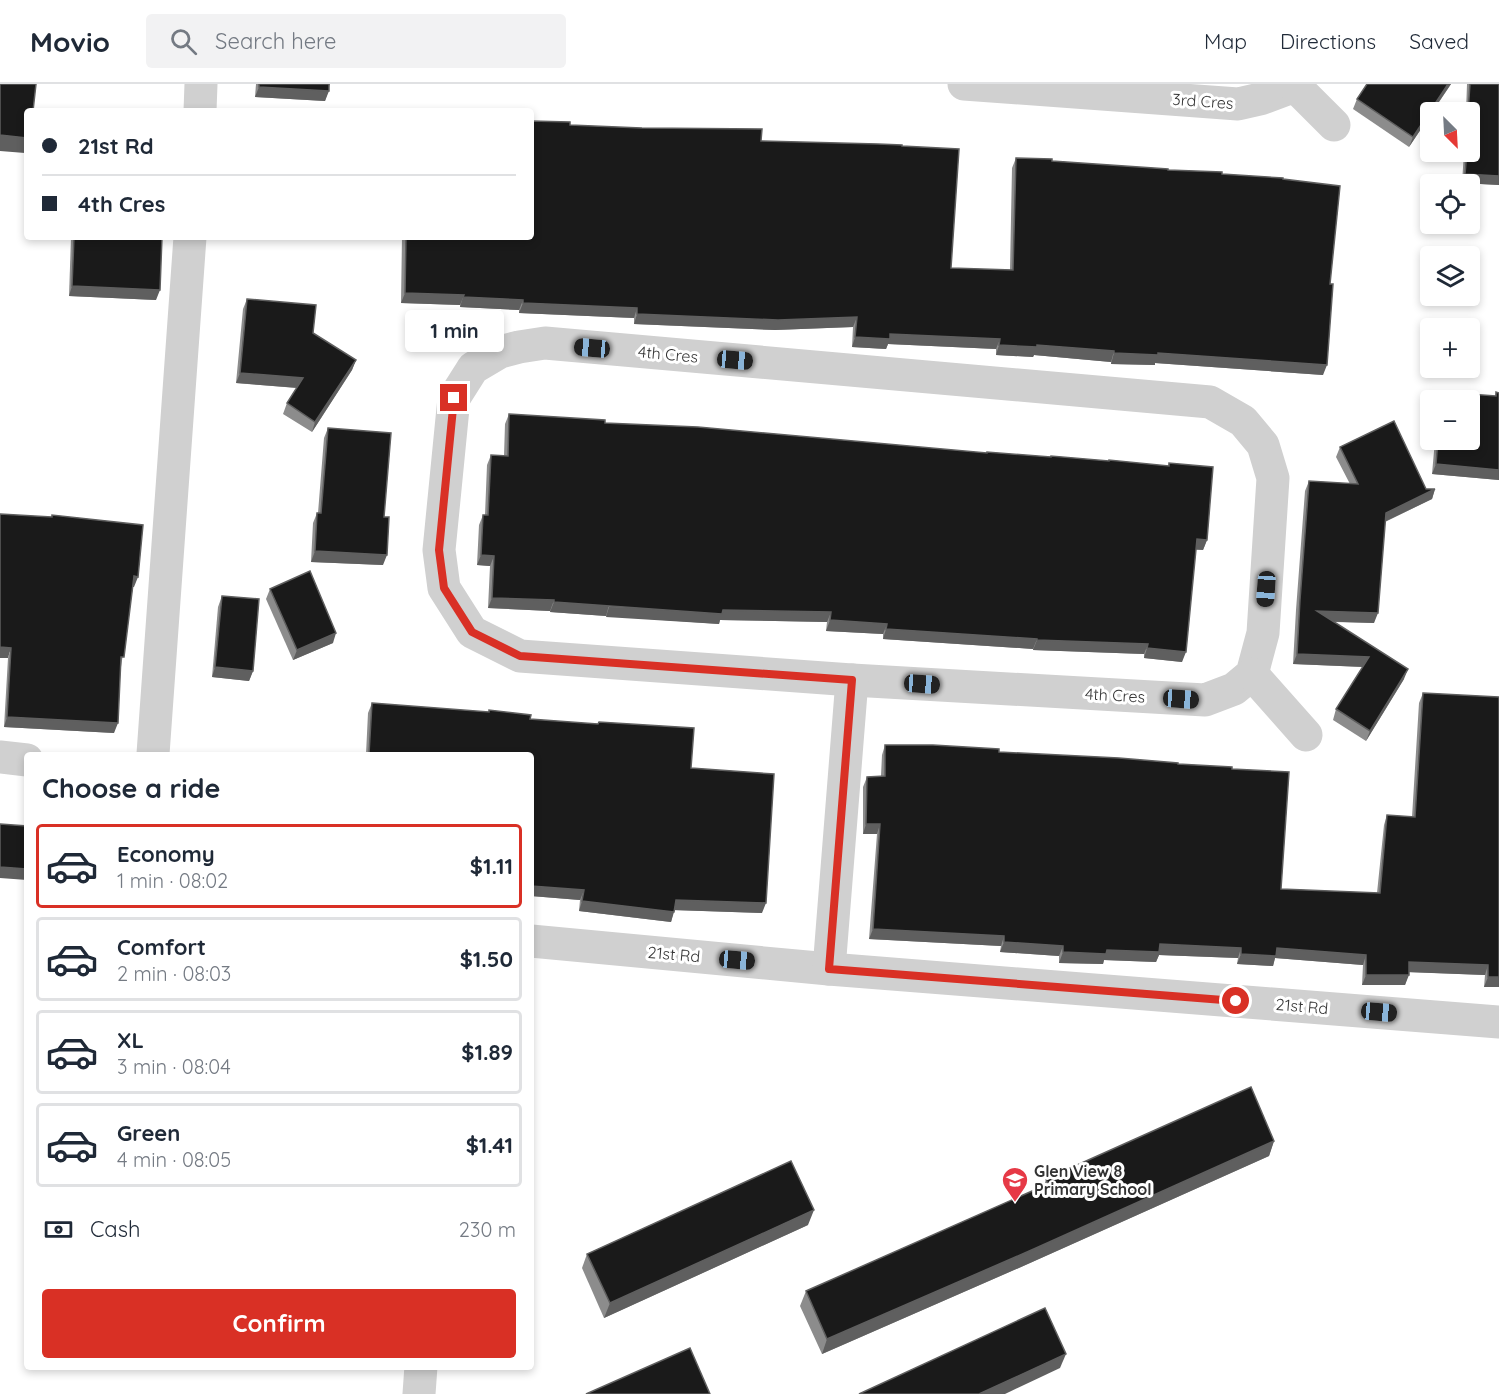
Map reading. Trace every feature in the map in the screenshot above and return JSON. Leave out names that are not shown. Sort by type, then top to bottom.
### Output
[{"type":"street","points":[[200,108],[201,84]]},
{"type":"street","name":"3rd Cres","points":[[964,84],[1238,104],[1260,99],[1295,85],[1334,125]]},
{"type":"street","points":[[153,752],[190,240]]},
{"type":"street","name":"4th Cres","points":[[545,343],[1210,402],[1244,421],[1263,445],[1273,478],[1263,633],[1252,674],[1234,689],[1205,700],[852,680],[520,656],[472,632],[444,588],[439,550],[454,398],[473,368],[500,352],[519,346],[545,343]]},
{"type":"street","points":[[1252,674],[1306,735]]},
{"type":"street","points":[[829,969],[852,680]]},
{"type":"street","points":[[0,757],[24,760]]},
{"type":"street","name":"21st Rd","points":[[534,941],[829,969],[1499,1022]]},
{"type":"street","points":[[420,1394],[421,1370]]},
{"type":"building","points":[[0,84],[36,84],[33,108],[24,108],[24,138],[0,135]]},
{"type":"building","points":[[259,84],[329,84],[329,91],[259,87]]},
{"type":"building","points":[[1367,84],[1448,84],[1436,102],[1420,102],[1420,126],[1413,137],[1357,99]]},
{"type":"building","points":[[1470,84],[1499,84],[1499,176],[1465,174],[1466,162],[1480,162],[1480,102],[1469,102]]},
{"type":"building","points":[[534,121],[642,128],[762,129],[761,141],[959,149],[951,268],[1013,270],[1016,158],[1222,172],[1222,174],[1283,178],[1340,186],[1330,284],[1333,284],[1327,365],[1158,353],[1158,355],[1114,353],[1114,351],[1037,345],[1037,347],[999,345],[1000,339],[890,334],[890,339],[855,337],[857,317],[778,320],[637,314],[637,308],[523,303],[523,300],[463,297],[464,295],[405,293],[406,240],[534,240]]},
{"type":"building","points":[[74,240],[162,240],[160,290],[72,286]]},
{"type":"building","points":[[247,299],[316,305],[313,333],[356,360],[315,422],[287,403],[303,378],[240,373]]},
{"type":"building","points":[[1496,392],[1499,393],[1499,470],[1436,464],[1437,450],[1480,450],[1480,395],[1496,396]]},
{"type":"building","points":[[509,414],[605,420],[605,423],[698,427],[987,453],[1213,467],[1207,540],[1197,539],[1186,652],[1147,648],[1148,644],[1037,640],[886,629],[887,624],[830,620],[831,612],[723,610],[722,614],[554,602],[554,600],[492,598],[494,556],[481,555],[483,515],[488,515],[491,455],[508,456]]},
{"type":"building","points":[[1394,421],[1426,489],[1435,489],[1386,513],[1378,613],[1317,611],[1408,669],[1370,731],[1336,709],[1369,657],[1297,654],[1309,481],[1358,484],[1340,447]]},
{"type":"building","points":[[328,428],[391,433],[384,517],[389,517],[387,555],[315,551],[317,513],[321,513]]},
{"type":"building","points":[[0,514],[52,517],[52,515],[143,525],[138,577],[134,576],[124,657],[121,657],[118,723],[7,717],[11,648],[0,647]]},
{"type":"building","points":[[310,571],[336,633],[297,650],[270,589]]},
{"type":"building","points":[[222,596],[259,599],[253,671],[215,667]]},
{"type":"building","points":[[1423,693],[1499,697],[1499,977],[1488,977],[1488,965],[1409,962],[1409,975],[1366,975],[1366,955],[1277,948],[1276,956],[1241,954],[1241,948],[1160,944],[1159,952],[1107,950],[1106,954],[1063,952],[1063,946],[1004,942],[1004,936],[873,929],[880,824],[866,824],[867,777],[885,776],[885,745],[999,749],[999,752],[1119,758],[1289,772],[1281,889],[1380,893],[1387,815],[1415,817]]},
{"type":"building","points":[[372,703],[489,712],[489,710],[531,715],[530,719],[694,728],[691,768],[774,774],[766,903],[676,900],[674,912],[582,901],[584,890],[534,886],[534,752],[369,752]]},
{"type":"building","points":[[0,824],[24,826],[24,869],[0,867]]},
{"type":"building","points":[[1251,1087],[1274,1141],[827,1339],[806,1291],[1048,1184],[1046,1179]]},
{"type":"building","points":[[791,1161],[814,1210],[610,1303],[587,1254]]},
{"type":"building","points":[[1045,1308],[1066,1354],[979,1394],[859,1394]]},
{"type":"building","points":[[690,1348],[710,1394],[586,1394]]},
{"type":"place","name":"Glen View 8 Primary School","points":[[1015,1203]]},
{"type":"route","points":[[454,398],[439,550],[444,588],[472,632],[520,656],[852,680],[829,969],[1236,1001]]}]
